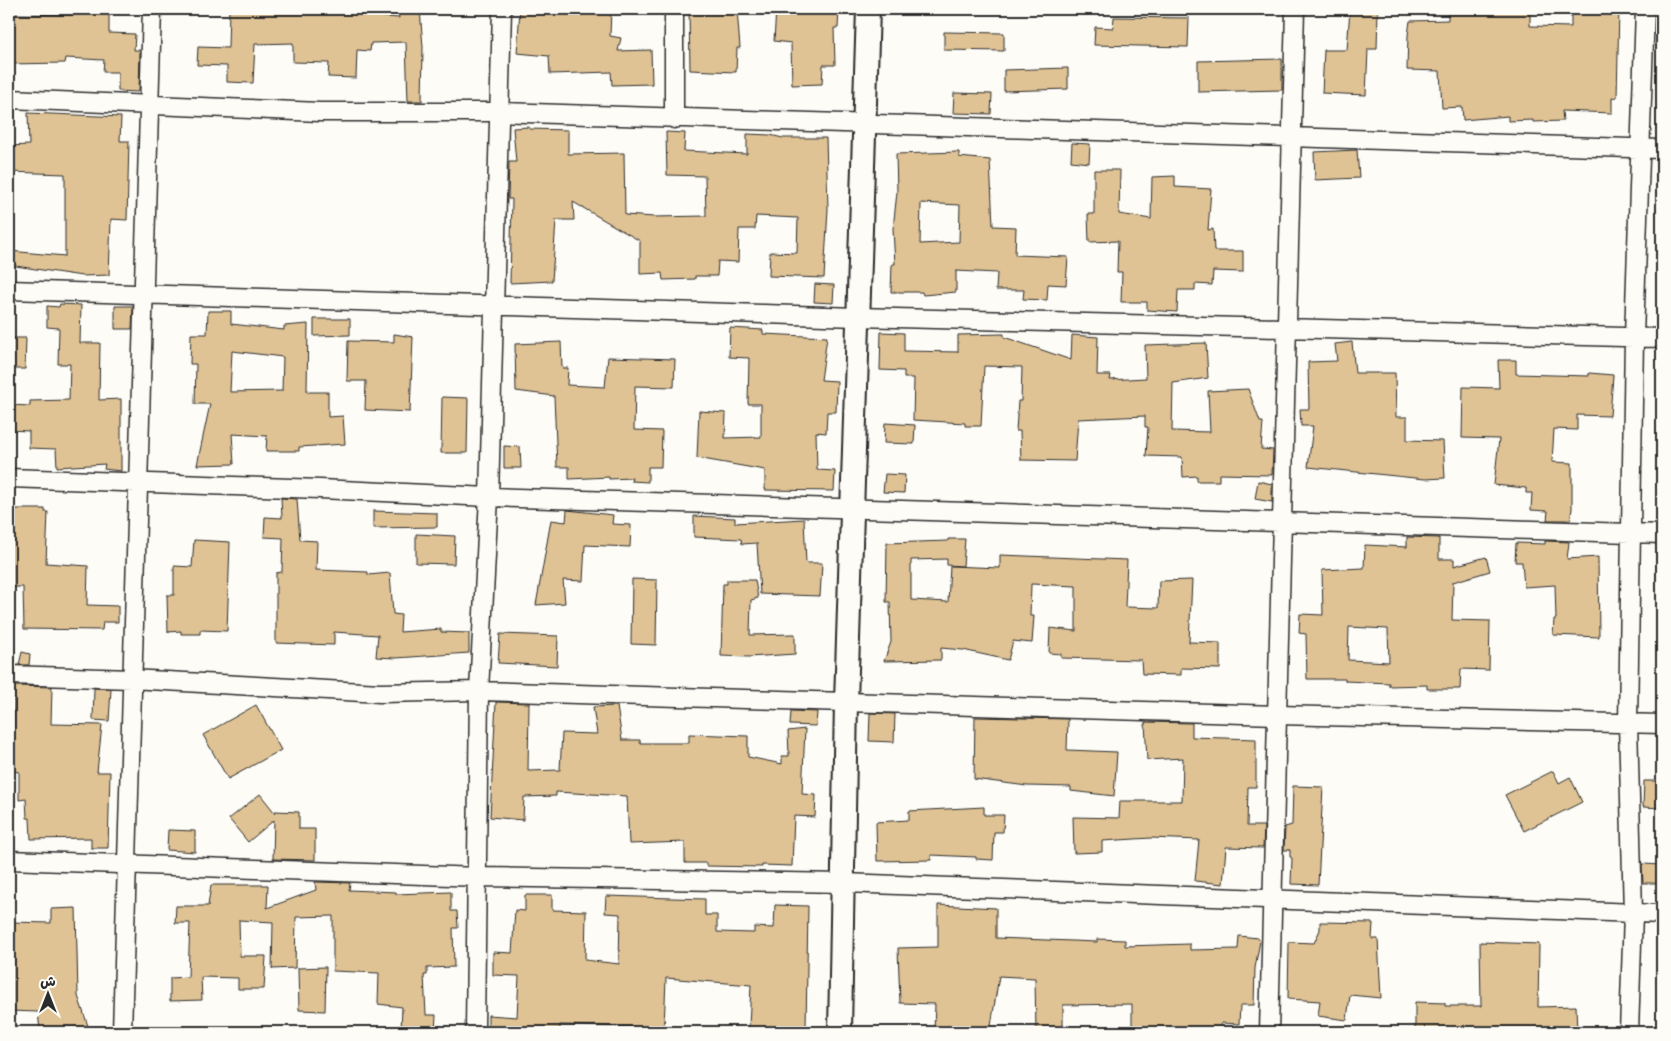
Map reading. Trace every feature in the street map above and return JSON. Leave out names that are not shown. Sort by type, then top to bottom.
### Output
[{"type":"street","points":[[122,1032],[152,9]]},
{"type":"street","points":[[475,1032],[479,877],[479,691],[489,497],[502,9]]},
{"type":"street","points":[[674,9],[674,119]]},
{"type":"street","points":[[840,1032],[846,702],[868,9]]},
{"type":"street","points":[[1269,1032],[1284,522],[1295,9]]},
{"type":"street","points":[[1629,1032],[1633,913],[1628,723],[1634,337],[1645,9]]},
{"type":"street","points":[[9,99],[320,112],[498,112],[1662,149]]},
{"type":"street","points":[[9,290],[144,296],[857,317],[1662,338]]},
{"type":"street","points":[[9,478],[489,497],[1662,534]]},
{"type":"street","points":[[9,675],[131,679],[380,693],[479,691],[1277,716],[1662,724]]},
{"type":"street","points":[[9,860],[479,877],[844,883],[1272,901],[1662,914]]},
{"type":"building","points":[[229,9],[361,9],[361,15],[399,18],[398,9],[420,9],[423,47],[422,101],[408,101],[406,42],[371,43],[370,51],[357,50],[356,78],[328,77],[329,63],[293,62],[293,43],[255,44],[253,83],[227,82],[227,66],[197,65],[198,47],[228,48]]},
{"type":"building","points":[[520,9],[611,9],[610,36],[621,38],[618,51],[651,50],[652,84],[612,85],[611,72],[550,74],[549,56],[517,53]]},
{"type":"building","points":[[689,9],[737,9],[740,48],[737,48],[736,72],[690,70]]},
{"type":"building","points":[[776,9],[839,9],[838,28],[834,28],[835,65],[823,65],[822,84],[792,85],[791,43],[774,41]]},
{"type":"building","points":[[1350,9],[1378,9],[1377,49],[1368,49],[1366,95],[1322,93],[1324,50],[1347,50]]},
{"type":"building","points":[[1448,9],[1530,9],[1530,26],[1571,27],[1571,9],[1619,9],[1617,97],[1612,98],[1612,113],[1562,111],[1563,121],[1508,121],[1508,116],[1463,120],[1462,107],[1442,108],[1440,71],[1407,70],[1408,35],[1410,21],[1448,20]]},
{"type":"building","points":[[75,10],[109,11],[109,33],[135,34],[134,50],[140,50],[139,92],[118,91],[118,72],[103,72],[104,60],[66,58],[65,63],[9,64],[9,14],[75,15]]},
{"type":"building","points":[[1114,17],[1189,18],[1188,47],[1094,45],[1095,27],[1113,28]]},
{"type":"building","points":[[944,32],[1004,33],[1004,51],[944,50]]},
{"type":"building","points":[[1282,59],[1282,90],[1198,92],[1198,61]]},
{"type":"building","points":[[1068,68],[1068,89],[1004,91],[1004,70]]},
{"type":"building","points":[[954,93],[992,94],[991,114],[953,113]]},
{"type":"building","points":[[28,113],[121,117],[120,141],[129,141],[127,220],[111,219],[109,275],[82,276],[9,265],[9,251],[65,256],[65,174],[9,172],[9,146],[29,145]]},
{"type":"building","points":[[529,127],[529,129],[568,130],[568,154],[624,153],[625,215],[654,217],[706,216],[705,176],[667,175],[666,132],[685,133],[684,151],[747,154],[747,134],[770,135],[783,138],[826,138],[828,209],[824,278],[769,276],[770,252],[797,253],[798,218],[756,216],[755,229],[739,229],[738,262],[718,261],[717,276],[695,276],[695,279],[663,280],[662,273],[640,274],[640,241],[573,202],[574,220],[556,220],[552,281],[510,283],[512,199],[508,199],[509,162],[516,162],[513,128]]},
{"type":"building","points":[[1072,143],[1090,144],[1089,163],[1071,161]]},
{"type":"building","points":[[1357,150],[1359,178],[1315,180],[1314,152]]},
{"type":"building","points":[[959,152],[959,157],[990,160],[993,226],[1016,227],[1015,255],[1068,257],[1066,285],[1048,284],[1047,300],[1023,299],[1024,290],[996,290],[997,273],[956,271],[956,292],[923,295],[922,292],[891,292],[892,264],[895,264],[893,229],[897,192],[896,154]],"holes":[[[921,203],[960,205],[959,242],[920,244]]]},
{"type":"building","points":[[1094,170],[1120,170],[1119,214],[1151,219],[1152,177],[1175,176],[1175,187],[1211,189],[1208,230],[1213,229],[1214,251],[1243,251],[1243,272],[1213,271],[1212,285],[1195,284],[1195,290],[1178,290],[1177,312],[1147,310],[1147,302],[1121,302],[1122,272],[1117,272],[1118,241],[1089,242],[1088,214],[1094,214]]},
{"type":"building","points":[[815,284],[834,285],[833,303],[814,302]]},
{"type":"building","points":[[60,304],[81,305],[80,343],[100,343],[99,400],[121,399],[121,471],[104,469],[105,464],[57,467],[56,449],[29,448],[29,431],[9,430],[9,405],[30,406],[30,401],[69,400],[70,364],[58,364],[59,328],[47,327],[47,306],[59,307]]},
{"type":"building","points":[[115,306],[133,306],[132,329],[115,329]]},
{"type":"building","points":[[208,311],[231,311],[231,324],[284,330],[284,326],[308,324],[307,392],[328,392],[328,417],[343,416],[345,444],[299,447],[299,451],[266,451],[267,436],[232,434],[234,464],[197,465],[210,404],[195,404],[196,364],[190,364],[191,334],[207,334]],"holes":[[[232,351],[283,357],[282,391],[230,392]]]},
{"type":"building","points":[[314,319],[350,319],[350,335],[314,336]]},
{"type":"building","points":[[730,328],[763,330],[763,334],[827,337],[821,380],[837,381],[836,412],[827,412],[826,433],[816,432],[817,470],[835,471],[834,491],[765,490],[765,470],[697,458],[699,411],[726,413],[725,438],[761,437],[761,404],[748,404],[749,358],[729,357]]},
{"type":"building","points":[[881,332],[904,333],[904,351],[958,352],[958,335],[1004,334],[1004,337],[1071,360],[1072,335],[1098,337],[1097,375],[1111,375],[1110,380],[1146,378],[1145,345],[1206,343],[1208,378],[1173,383],[1172,431],[1210,432],[1208,391],[1248,389],[1260,422],[1263,422],[1261,449],[1273,450],[1272,475],[1219,474],[1219,481],[1197,481],[1197,476],[1183,477],[1182,457],[1146,456],[1148,427],[1145,427],[1145,416],[1078,419],[1075,461],[1021,460],[1020,431],[1016,431],[1018,401],[1021,401],[1022,367],[984,366],[981,426],[965,426],[965,423],[913,420],[914,378],[904,378],[904,371],[880,370]]},
{"type":"building","points":[[394,334],[413,337],[410,412],[365,410],[366,381],[347,381],[348,341],[394,342]]},
{"type":"building","points":[[9,338],[26,338],[25,369],[9,369]]},
{"type":"building","points":[[561,342],[562,368],[568,368],[567,385],[605,387],[608,357],[675,359],[674,387],[635,386],[634,430],[662,431],[661,467],[648,467],[648,482],[631,481],[632,478],[609,479],[609,477],[569,479],[569,467],[557,467],[554,396],[516,391],[515,344]]},
{"type":"building","points":[[1352,342],[1355,373],[1395,373],[1396,417],[1407,417],[1407,440],[1443,441],[1445,478],[1425,479],[1308,467],[1313,426],[1301,426],[1300,409],[1309,409],[1308,362],[1337,361],[1335,344]]},
{"type":"building","points":[[1498,360],[1516,360],[1516,374],[1589,376],[1589,373],[1613,375],[1610,416],[1577,415],[1577,430],[1554,429],[1552,462],[1572,463],[1572,509],[1570,520],[1547,520],[1548,511],[1531,510],[1532,493],[1526,493],[1526,488],[1494,485],[1499,439],[1462,438],[1463,387],[1499,388]]},
{"type":"building","points":[[442,397],[468,398],[467,453],[441,453]]},
{"type":"building","points":[[885,423],[915,425],[914,444],[884,443]]},
{"type":"building","points":[[504,446],[520,447],[521,468],[504,468]]},
{"type":"building","points":[[885,474],[905,475],[904,493],[883,492]]},
{"type":"building","points":[[1258,481],[1272,484],[1272,502],[1255,499]]},
{"type":"building","points":[[281,498],[297,499],[300,540],[317,541],[316,570],[368,572],[368,575],[390,573],[393,614],[401,615],[400,632],[441,629],[441,632],[469,633],[469,653],[396,658],[376,657],[378,635],[334,632],[334,645],[276,643],[276,573],[282,572],[283,538],[264,537],[265,517],[282,518]]},
{"type":"building","points":[[9,509],[45,509],[45,512],[48,512],[46,563],[88,566],[87,605],[118,606],[118,622],[103,622],[102,630],[24,629],[23,587],[9,587]]},
{"type":"building","points":[[567,510],[613,515],[612,524],[631,525],[630,547],[585,545],[583,581],[563,580],[565,603],[536,605],[551,520],[566,522]]},
{"type":"building","points":[[373,511],[437,513],[437,527],[373,528]]},
{"type":"building","points":[[694,516],[735,518],[735,523],[804,519],[806,563],[822,563],[820,596],[760,594],[757,543],[742,544],[741,539],[694,537]]},
{"type":"building","points":[[416,534],[455,536],[454,564],[416,563]]},
{"type":"building","points":[[1407,537],[1439,538],[1439,559],[1454,559],[1454,566],[1486,557],[1490,571],[1453,582],[1452,620],[1490,621],[1489,670],[1461,669],[1460,689],[1427,689],[1427,685],[1389,686],[1389,683],[1345,681],[1346,679],[1307,679],[1306,634],[1299,633],[1300,614],[1323,615],[1322,570],[1364,568],[1365,545],[1407,547]],"holes":[[[1349,627],[1388,629],[1389,662],[1348,660]]]},
{"type":"building","points":[[948,539],[965,539],[963,566],[947,565],[947,559],[911,560],[911,600],[948,602],[950,566],[1000,568],[1000,555],[1127,560],[1125,607],[1158,608],[1159,581],[1192,580],[1189,642],[1220,643],[1220,669],[1181,668],[1181,675],[1142,674],[1141,660],[1061,658],[1061,654],[1049,653],[1050,628],[1076,631],[1076,586],[1031,584],[1030,616],[1034,616],[1032,643],[1013,641],[1008,660],[963,650],[941,648],[941,660],[884,661],[891,642],[890,602],[886,602],[887,543],[948,541]]},
{"type":"building","points":[[194,540],[230,542],[227,631],[200,630],[200,634],[181,634],[181,631],[168,632],[167,595],[174,595],[174,566],[192,567]]},
{"type":"building","points":[[1545,541],[1569,542],[1567,559],[1598,557],[1599,637],[1553,635],[1554,619],[1556,619],[1555,585],[1524,587],[1522,562],[1515,562],[1516,543],[1545,544]]},
{"type":"building","points":[[632,579],[657,580],[656,645],[631,644]]},
{"type":"building","points":[[727,580],[755,580],[758,598],[751,600],[750,635],[795,634],[795,654],[749,657],[721,656],[723,584],[727,584]]},
{"type":"building","points":[[500,634],[558,636],[557,666],[498,663]]},
{"type":"building","points":[[22,652],[30,654],[29,665],[19,665]]},
{"type":"building","points":[[14,686],[52,687],[51,724],[102,725],[97,772],[110,772],[108,848],[91,848],[91,838],[31,839],[30,818],[27,818],[26,799],[19,800],[19,772],[12,771],[14,701],[11,700]]},
{"type":"building","points":[[94,688],[111,689],[109,721],[93,720]]},
{"type":"building","points":[[496,702],[529,703],[528,771],[560,770],[562,733],[597,734],[593,707],[617,706],[622,740],[640,740],[640,743],[689,743],[689,734],[748,736],[748,757],[782,764],[782,756],[789,756],[788,731],[805,729],[802,794],[816,795],[815,817],[794,816],[792,866],[762,865],[762,867],[706,866],[706,863],[685,863],[685,842],[629,844],[627,796],[556,792],[556,796],[524,797],[523,820],[490,817]]},
{"type":"building","points":[[256,705],[281,750],[228,779],[203,735]]},
{"type":"building","points":[[791,711],[817,712],[816,726],[790,725]]},
{"type":"building","points":[[870,713],[895,714],[894,742],[869,741]]},
{"type":"building","points":[[975,717],[1068,719],[1067,750],[1117,752],[1114,796],[1071,791],[1071,787],[1027,786],[974,779]]},
{"type":"building","points":[[1145,722],[1192,723],[1192,737],[1256,739],[1256,787],[1248,787],[1247,826],[1264,826],[1263,848],[1226,847],[1223,884],[1195,881],[1199,840],[1151,838],[1102,841],[1102,852],[1074,853],[1073,817],[1119,818],[1120,801],[1182,801],[1183,758],[1147,760]]},
{"type":"building","points":[[1553,771],[1559,783],[1570,777],[1582,802],[1524,831],[1505,795]]},
{"type":"building","points":[[1644,781],[1662,781],[1662,808],[1643,807]]},
{"type":"building","points":[[1293,786],[1323,787],[1318,885],[1291,884],[1292,858],[1290,857],[1290,850],[1284,850],[1285,827],[1292,825]]},
{"type":"building","points":[[260,794],[275,813],[275,811],[299,812],[299,829],[315,829],[315,860],[273,859],[274,820],[248,842],[229,819]]},
{"type":"building","points":[[984,807],[984,815],[1004,815],[1003,832],[994,832],[993,860],[976,859],[976,857],[931,855],[931,860],[877,861],[876,822],[909,820],[909,811]]},
{"type":"building","points":[[168,830],[195,831],[195,852],[167,850]]},
{"type":"building","points":[[1642,864],[1662,865],[1662,883],[1643,883]]},
{"type":"building","points":[[315,882],[350,883],[349,890],[396,892],[396,894],[451,892],[451,911],[457,911],[458,928],[453,928],[454,967],[427,968],[427,975],[424,975],[426,1015],[436,1015],[435,1032],[401,1032],[402,1007],[378,1004],[379,973],[333,971],[333,916],[296,917],[295,968],[272,969],[273,922],[239,920],[240,956],[266,956],[264,989],[238,989],[238,978],[201,977],[202,1000],[170,1001],[170,978],[188,977],[190,923],[175,923],[176,906],[208,906],[211,885],[268,885],[267,908],[316,890]]},
{"type":"building","points":[[525,895],[552,895],[552,910],[586,911],[585,960],[619,964],[620,914],[605,913],[606,896],[705,899],[705,915],[717,915],[717,932],[754,933],[754,927],[774,928],[775,905],[808,906],[806,1028],[749,1027],[751,985],[666,978],[664,1028],[560,1025],[560,1032],[488,1032],[488,1015],[517,1017],[519,976],[493,975],[493,952],[512,953],[515,910],[525,911]]},
{"type":"building","points":[[938,905],[996,908],[996,938],[1097,942],[1097,939],[1125,940],[1125,946],[1190,944],[1190,950],[1238,949],[1239,936],[1258,938],[1260,941],[1255,968],[1254,1005],[1240,1005],[1239,1024],[1221,1023],[1220,1032],[1132,1032],[1132,1004],[1063,1005],[1063,1031],[1036,1032],[1035,978],[999,976],[990,1032],[934,1032],[935,1004],[900,1003],[898,948],[938,947]]},
{"type":"building","points":[[76,908],[78,996],[88,1026],[40,1031],[38,1012],[9,1011],[9,922],[51,923],[51,909]]},
{"type":"building","points":[[1320,922],[1373,923],[1372,939],[1378,939],[1381,998],[1350,995],[1347,1020],[1318,1016],[1320,1001],[1288,999],[1289,942],[1314,943],[1320,930]]},
{"type":"building","points":[[1480,942],[1539,944],[1538,1007],[1576,1006],[1577,1032],[1415,1032],[1415,1002],[1445,1003],[1445,1006],[1481,1006]]},
{"type":"building","points":[[326,967],[325,1011],[299,1010],[298,968]]}]
